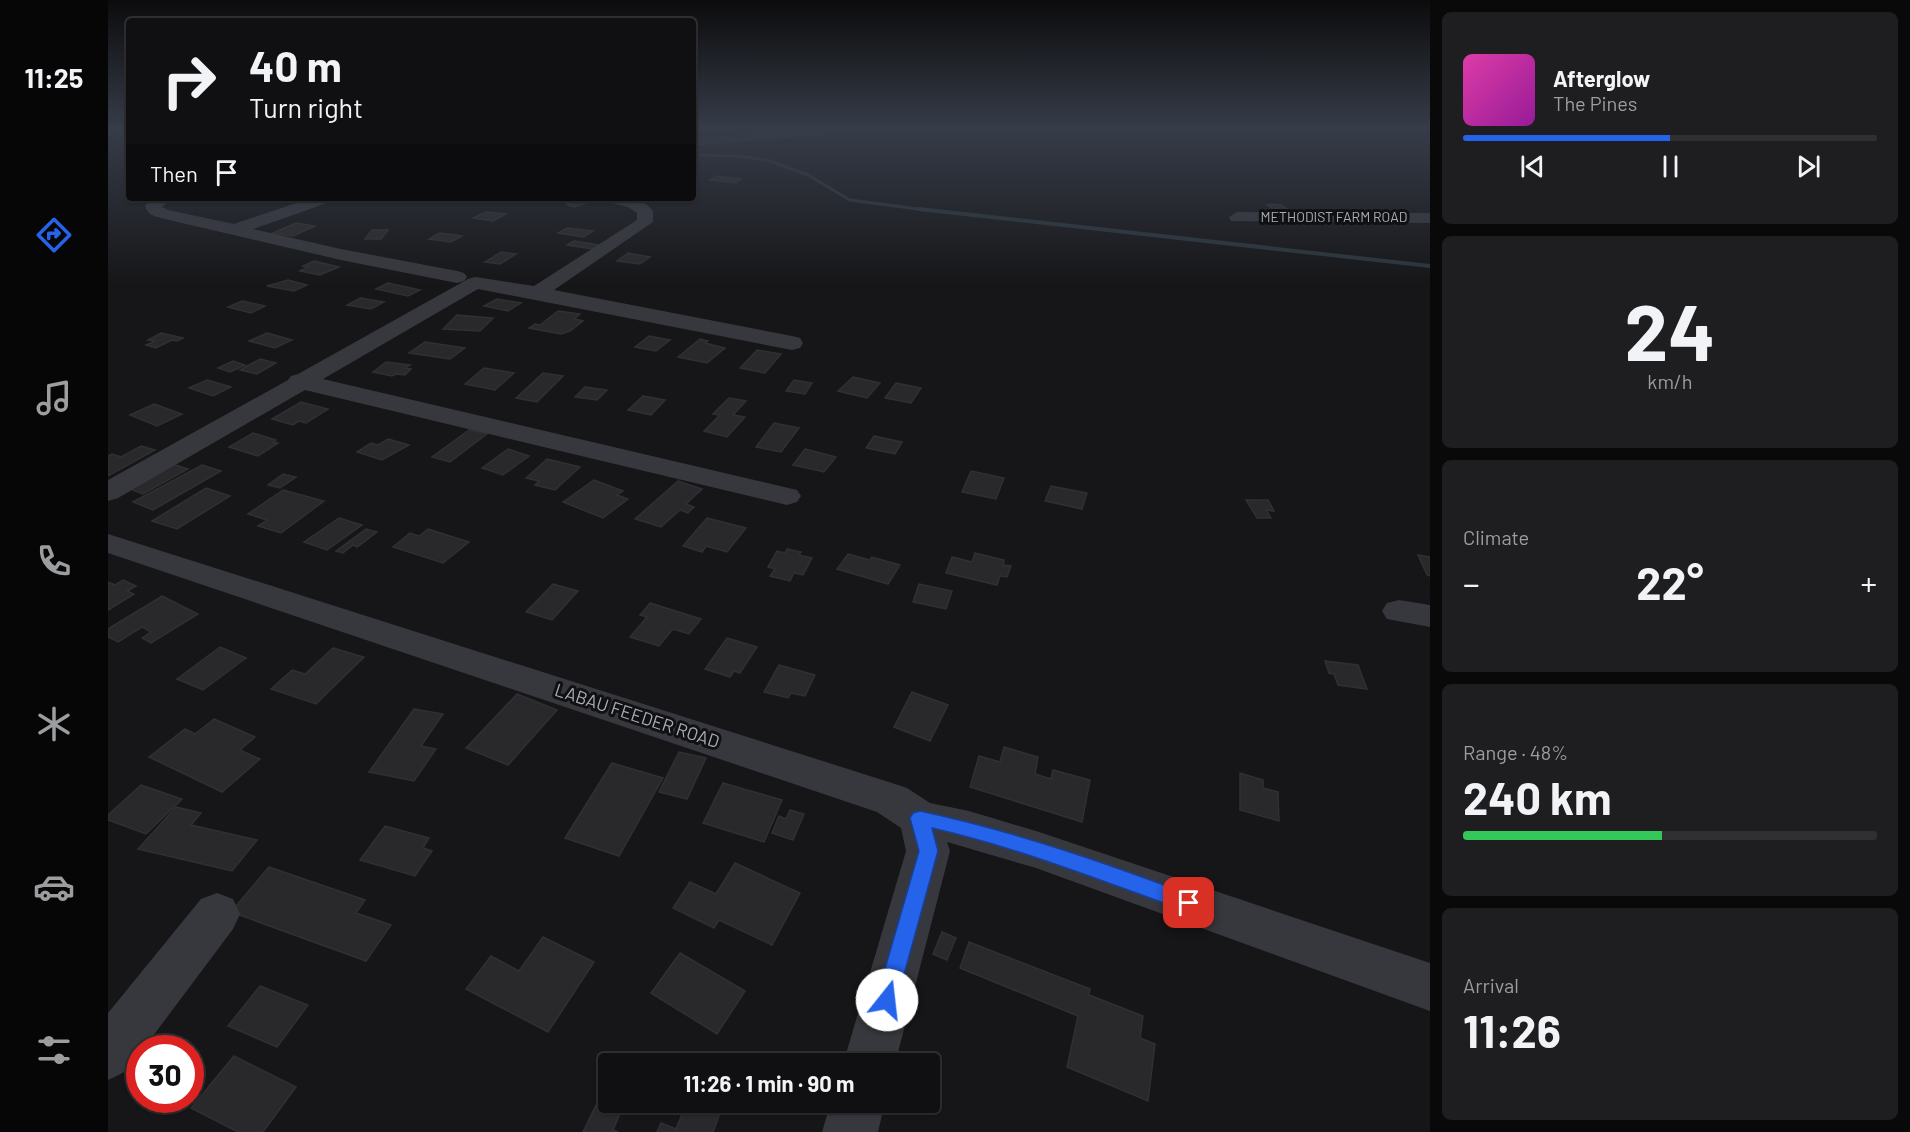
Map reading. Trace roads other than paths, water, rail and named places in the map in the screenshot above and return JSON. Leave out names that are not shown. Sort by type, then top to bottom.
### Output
[{"type":"street","points":[[159,201],[153,205],[158,212],[235,229],[279,242],[457,277]]},
{"type":"street","points":[[235,229],[318,201]]},
{"type":"street","points":[[537,293],[645,222],[645,211],[640,207],[620,201]]},
{"type":"street","name":"METHODIST FARM ROAD","points":[[1237,217],[1430,218]]},
{"type":"street","points":[[108,492],[299,381],[475,283],[537,293],[792,344]]},
{"type":"street","points":[[299,381],[787,496]]},
{"type":"street","name":"LABAU FEEDER ROAD","points":[[108,543],[892,800],[920,818]]},
{"type":"street","points":[[872,1053],[928,851],[920,818],[969,829],[1039,851],[1430,987]]},
{"type":"street","points":[[108,1054],[217,914]]},
{"type":"street","points":[[850,1132],[855,1113]]},
{"type":"waterway","points":[[816,180],[850,200],[933,211]]},
{"type":"waterway","points":[[919,209],[1430,266]]}]
